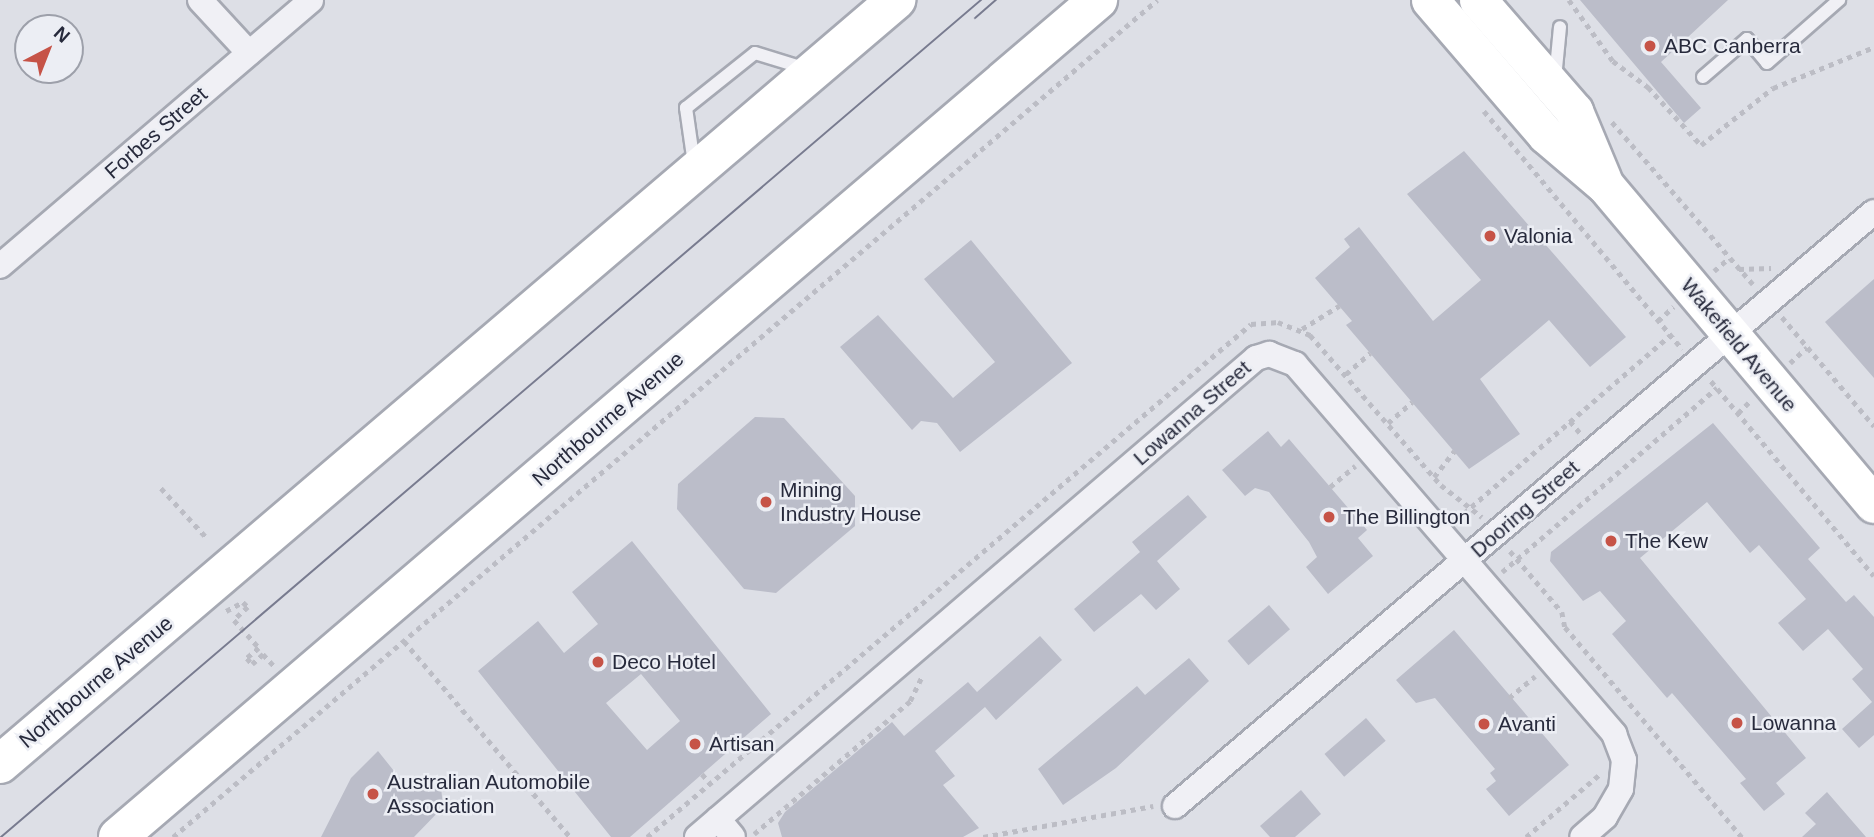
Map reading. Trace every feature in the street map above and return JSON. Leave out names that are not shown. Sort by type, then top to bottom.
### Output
[{"type":"highway","name":"Northbourne Avenue","points":[[0,764],[896,0]]},
{"type":"highway","name":"Northbourne Avenue","points":[[118,837],[304,701],[1098,0]]},
{"type":"main road","name":"Wakefield Avenue","points":[[1430,0],[1546,135],[1605,185],[1874,504]]},
{"type":"main road","name":"Wakefield Avenue","points":[[1478,0],[1574,111],[1605,185]]},
{"type":"street","points":[[200,0],[249,53]]},
{"type":"street","name":"Forbes Street","points":[[0,266],[311,0]]},
{"type":"street","name":"Dooring Street","points":[[1175,806],[1874,212]]},
{"type":"street","name":"Lowanna Street","points":[[697,837],[726,828],[1256,358],[1279,354],[1295,364],[1614,734],[1624,760],[1620,789],[1605,817],[1582,837]]},
{"type":"lane","points":[[1703,77],[1747,39],[1767,63],[1839,0]]},
{"type":"lane","points":[[1554,88],[1560,27]]},
{"type":"lane","points":[[695,171],[686,108],[755,53],[813,71]]},
{"type":"path","points":[[173,837],[304,701],[404,641],[1157,0]]},
{"type":"path","points":[[647,837],[1240,330],[1268,321],[1302,329],[1346,374],[1434,477],[1472,506],[1670,335],[1483,107]]},
{"type":"path","points":[[1602,111],[1874,426]]},
{"type":"path","points":[[1739,269],[1779,268]]},
{"type":"path","points":[[1302,329],[1339,306]]},
{"type":"path","points":[[1346,374],[1370,353]]},
{"type":"path","points":[[1742,837],[1565,627],[1562,612],[1518,559],[1717,388],[1874,576]]},
{"type":"path","points":[[1388,423],[1412,402]]},
{"type":"path","points":[[1434,477],[1454,451]]},
{"type":"path","points":[[1330,487],[1363,459]]},
{"type":"path","points":[[161,488],[207,538]]},
{"type":"path","points":[[207,588],[229,614],[243,602],[248,607],[234,620],[258,648],[247,658],[252,664],[263,654],[304,701]]},
{"type":"path","points":[[404,641],[570,837]]},
{"type":"path","points":[[758,830],[910,701],[927,665]]},
{"type":"path","points":[[1509,698],[1545,668]]},
{"type":"path","points":[[1526,837],[1612,764]]},
{"type":"path","points":[[702,774],[710,783]]},
{"type":"path","points":[[983,837],[1138,807],[1175,806]]},
{"type":"building","name":"ABC Canberra","points":[[1580,0],[1728,0],[1661,62],[1701,108],[1684,123]]},
{"type":"building","name":"Valonia","points":[[1464,151],[1626,337],[1590,367],[1549,320],[1480,379],[1520,434],[1469,469],[1346,325],[1352,321],[1315,278],[1350,247],[1344,239],[1359,227],[1433,321],[1481,280],[1407,194]]},
{"type":"building","points":[[971,240],[1072,363],[960,452],[937,423],[921,421],[912,430],[840,347],[878,315],[953,398],[995,362],[924,279]]},
{"type":"building","points":[[1874,279],[1874,378],[1825,322]]},
{"type":"building","name":"Mining Industry House","points":[[755,417],[784,418],[855,496],[855,526],[776,593],[744,589],[677,509],[678,484]]},
{"type":"building","points":[[1713,423],[1820,548],[1808,559],[1846,602],[1854,595],[1874,617],[1874,735],[1859,748],[1842,729],[1872,702],[1852,679],[1863,669],[1828,629],[1803,651],[1778,623],[1806,599],[1759,545],[1750,553],[1707,502],[1640,558],[1806,758],[1776,783],[1785,794],[1764,811],[1740,783],[1746,779],[1672,693],[1667,698],[1612,634],[1626,621],[1600,591],[1583,601],[1550,561],[1551,552]]},
{"type":"building","name":"The Billington","points":[[1268,431],[1281,447],[1289,439],[1367,530],[1358,538],[1373,556],[1328,594],[1306,567],[1317,557],[1309,542],[1269,492],[1255,488],[1245,496],[1222,470]]},
{"type":"building","points":[[1188,495],[1207,517],[1157,561],[1180,589],[1156,610],[1141,594],[1094,632],[1074,609],[1140,552],[1132,542]]},
{"type":"building","name":"Deco Hotel","points":[[632,541],[771,714],[630,837],[611,837],[478,671],[538,621],[564,653],[598,624],[572,592]],"holes":[[[641,674],[680,721],[647,750],[606,703]]]},
{"type":"building","points":[[1269,605],[1290,629],[1248,665],[1227,641]]},
{"type":"building","name":"Avanti","points":[[1454,630],[1569,765],[1509,816],[1486,789],[1496,781],[1490,773],[1495,769],[1435,698],[1416,703],[1396,680]]},
{"type":"building","points":[[1040,636],[1062,660],[996,720],[985,707],[935,751],[955,776],[943,785],[979,828],[963,837],[782,837],[778,823],[785,812],[892,722],[904,736],[968,682],[977,692]]},
{"type":"building","points":[[1189,658],[1209,681],[1116,768],[1063,805],[1038,769],[1137,686],[1145,695]]},
{"type":"building","points":[[1366,718],[1386,741],[1344,777],[1324,754]]},
{"type":"building","name":"Australian Automobile Association","points":[[378,751],[410,791],[430,784],[441,787],[443,807],[414,837],[321,837],[351,778]]},
{"type":"building","points":[[1301,790],[1321,814],[1295,837],[1270,837],[1260,826]]},
{"type":"building","points":[[1827,792],[1866,837],[1802,837],[1816,824],[1805,813]]},
{"type":"tram line","points":[[1,837],[981,0]]},
{"type":"tram line","points":[[975,18],[996,0]]},
{"type":"place","name":"ABC Canberra","points":[[1650,46]]},
{"type":"place","name":"Valonia","points":[[1490,236]]},
{"type":"place","name":"Mining Industry House","points":[[766,502]]},
{"type":"place","name":"The Billington","points":[[1329,517]]},
{"type":"place","name":"The Kew","points":[[1611,541]]},
{"type":"place","name":"Deco Hotel","points":[[598,662]]},
{"type":"place","name":"Lowanna","points":[[1737,723]]},
{"type":"place","name":"Avanti","points":[[1484,724]]},
{"type":"place","name":"Artisan","points":[[695,744]]},
{"type":"place","name":"Australian Automobile Association","points":[[373,794]]}]
